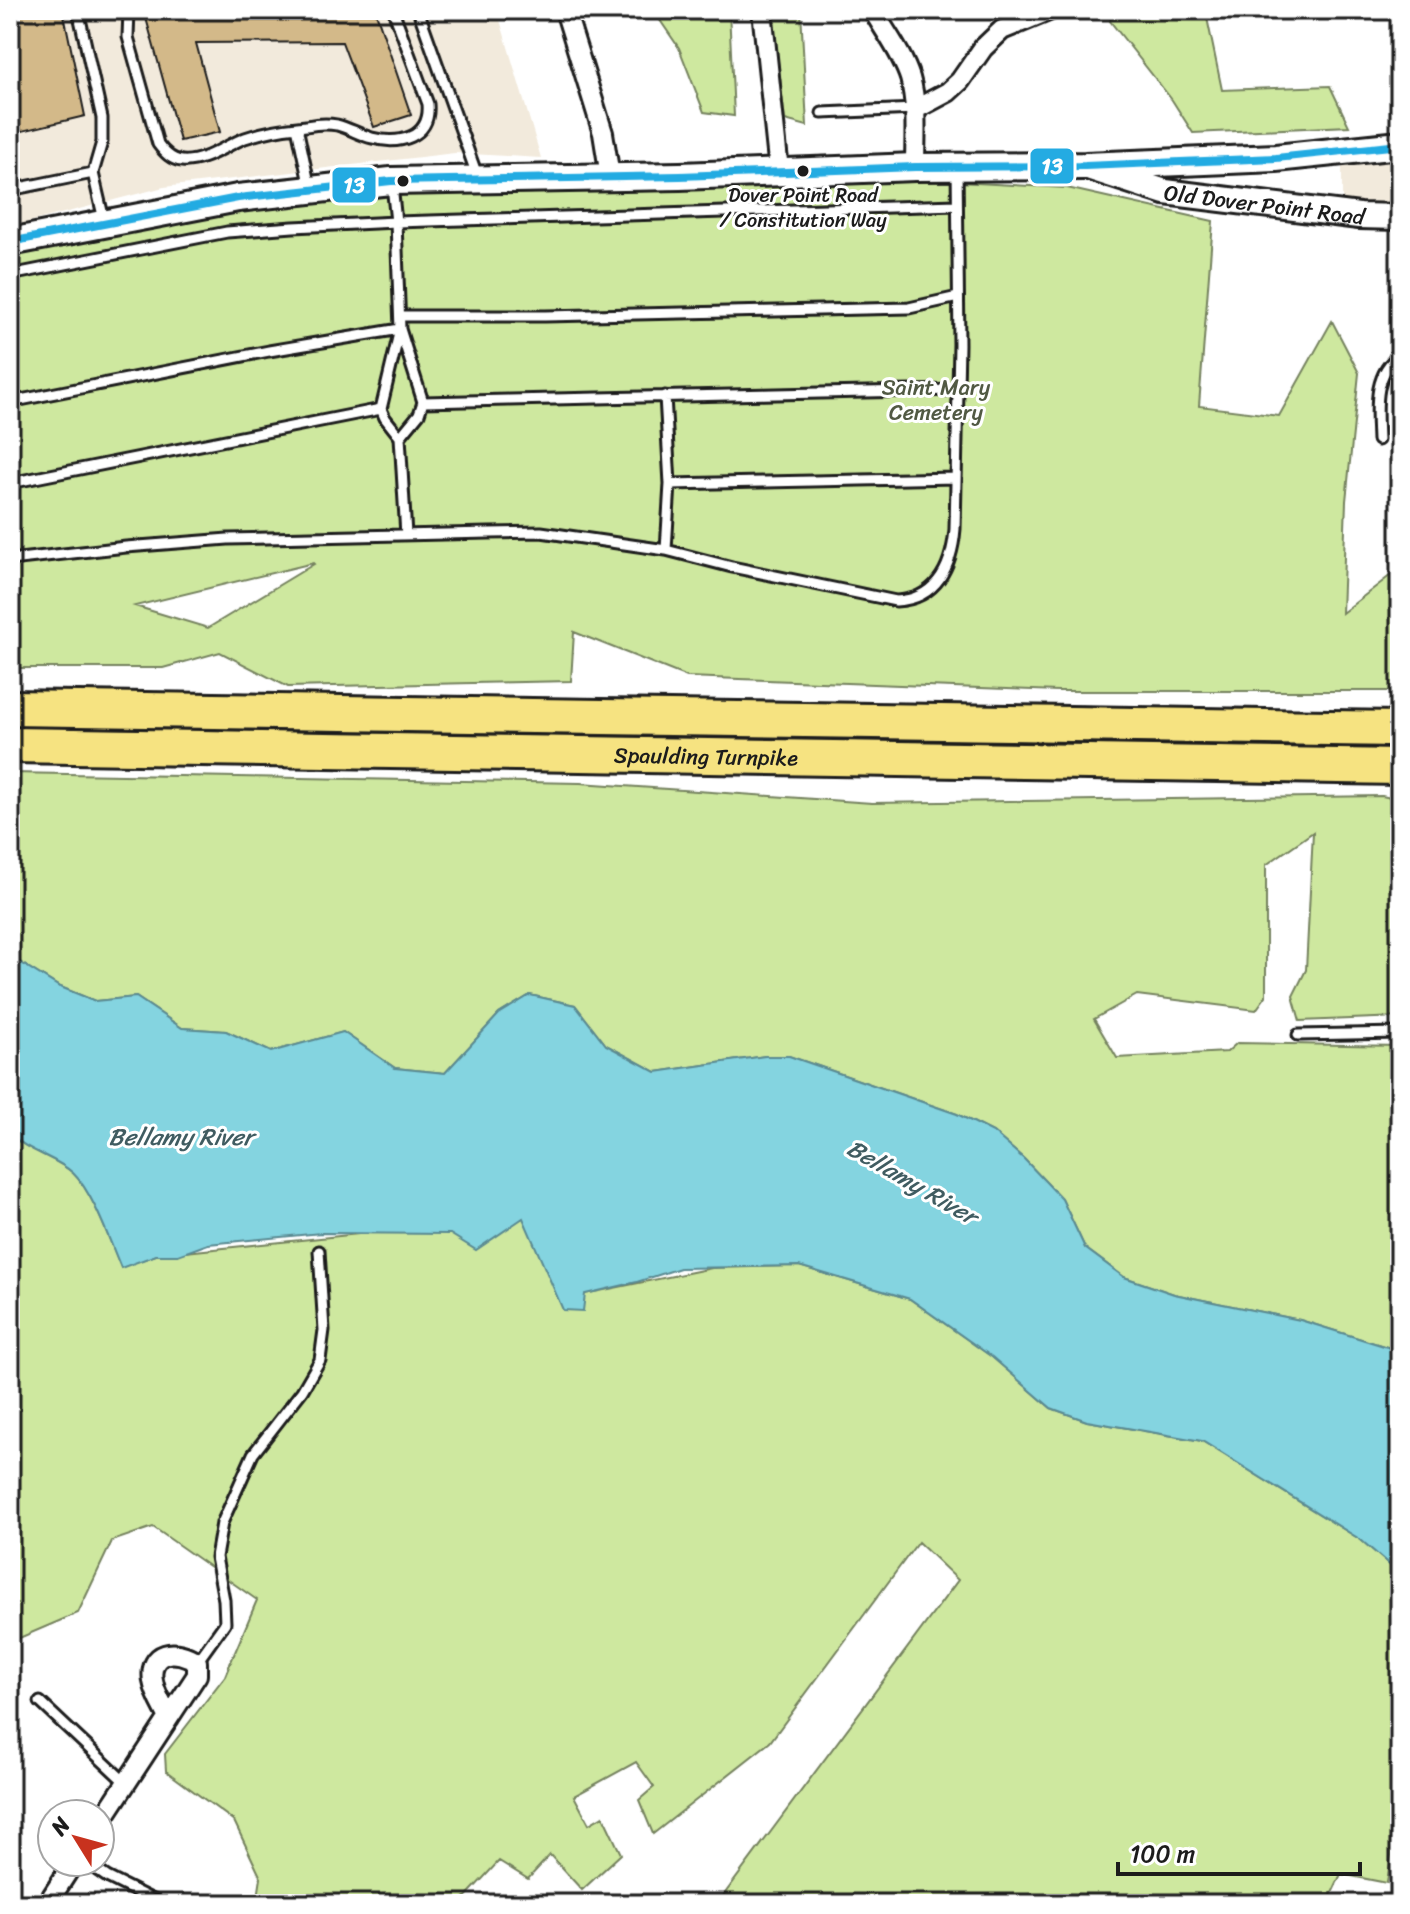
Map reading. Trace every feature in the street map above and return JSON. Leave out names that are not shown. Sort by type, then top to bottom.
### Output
[{"type":"highway","name":"Spaulding Turnpike","points":[[10,708],[1400,729]]},
{"type":"highway","name":"Spaulding Turnpike","points":[[10,745],[1400,767]]},
{"type":"main road","points":[[10,242],[238,198],[391,181],[915,167],[1085,166],[1276,158],[1400,145]]},
{"type":"street","points":[[565,10],[603,133],[610,176]]},
{"type":"street","points":[[762,10],[779,171]]},
{"type":"street","points":[[873,10],[905,68],[916,109],[915,167]]},
{"type":"street","points":[[916,109],[948,92],[960,81],[983,48],[1002,30],[1051,10]]},
{"type":"street","name":"Old Dover Point Road","points":[[1085,166],[1165,192],[1359,216],[1400,217]]},
{"type":"street","points":[[116,1798],[169,1718],[197,1675],[197,1662],[175,1651],[164,1655],[154,1666],[152,1679],[169,1718]]},
{"type":"street","points":[[47,1904],[64,1878]]},
{"type":"lane","points":[[78,10],[102,118],[102,142],[93,173],[105,223]]},
{"type":"lane","points":[[129,10],[128,37],[158,144],[171,158],[180,161],[191,161],[268,130],[326,123],[374,139],[388,140],[417,134],[429,116],[428,104],[393,10]]},
{"type":"lane","points":[[418,10],[478,178]]},
{"type":"lane","points":[[822,113],[916,109]]},
{"type":"lane","points":[[297,127],[310,188]]},
{"type":"lane","points":[[10,560],[228,539],[541,532],[666,550],[896,601],[909,600],[937,584],[953,552],[957,167]]},
{"type":"lane","points":[[10,190],[93,173]]},
{"type":"lane","points":[[391,181],[396,222],[400,329],[381,409],[400,437],[406,535]]},
{"type":"lane","points":[[10,275],[227,232],[396,222],[957,205]]},
{"type":"lane","points":[[400,316],[909,308],[958,297]]},
{"type":"lane","points":[[10,402],[269,351],[400,329]]},
{"type":"lane","points":[[400,329],[423,402],[419,414],[400,437]]},
{"type":"lane","points":[[1378,440],[1379,385],[1390,362],[1400,355]]},
{"type":"lane","points":[[423,402],[956,390]]},
{"type":"lane","points":[[665,396],[670,484],[666,550]]},
{"type":"lane","points":[[10,483],[381,409]]},
{"type":"lane","points":[[670,484],[956,478]]},
{"type":"lane","points":[[1298,1035],[1400,1033]]},
{"type":"lane","points":[[197,1662],[225,1623],[216,1557],[222,1523],[253,1454],[302,1391],[320,1360],[324,1330],[319,1251]]},
{"type":"lane","points":[[40,1702],[126,1783]]},
{"type":"lane","points":[[109,1878],[161,1904]]},
{"type":"lane","points":[[10,1896],[12,1904]]},
{"type":"shaded area","points":[[10,10],[497,10],[541,158],[455,153],[164,187],[10,227]]},
{"type":"shaded area","points":[[1400,156],[1400,206],[1342,204],[1342,165]]},
{"type":"green space","points":[[653,10],[729,10],[734,116],[704,112],[679,48]]},
{"type":"green space","points":[[772,10],[801,10],[807,126],[785,120]]},
{"type":"green space","points":[[1112,10],[1212,10],[1206,13],[1222,90],[1330,86],[1349,126],[1193,133],[1172,100],[1110,21]]},
{"type":"green space","name":"Saint Mary Cemetery","points":[[939,181],[1067,188],[1213,221],[1199,406],[1279,416],[1332,321],[1359,373],[1346,501],[1342,613],[1400,568],[1400,691],[1058,691],[687,677],[574,632],[571,681],[288,687],[220,652],[163,668],[10,668],[10,255],[270,205],[378,194]],"holes":[[[314,564],[208,628],[135,606]]]},
{"type":"green space","points":[[10,773],[580,783],[872,803],[1382,796],[1400,800],[1400,1017],[1300,1021],[1293,996],[1306,970],[1313,832],[1266,865],[1266,996],[1256,1010],[1137,995],[1094,1019],[1117,1058],[1227,1052],[1237,1043],[1400,1046],[1400,1351],[1300,1320],[1174,1294],[1124,1277],[1085,1248],[1062,1199],[993,1132],[957,1114],[789,1056],[765,1056],[656,1072],[606,1045],[575,1005],[530,995],[499,1014],[445,1073],[395,1068],[343,1032],[271,1052],[226,1031],[182,1028],[136,997],[95,1001],[58,986],[10,956]]},
{"type":"green space","points":[[10,1134],[66,1167],[80,1181],[121,1267],[156,1255],[523,1217],[585,1294],[712,1268],[799,1266],[910,1299],[992,1357],[1051,1408],[1087,1421],[1202,1441],[1361,1540],[1400,1574],[1400,1792],[1387,1883],[1341,1874],[1327,1904],[717,1904],[958,1580],[918,1542],[770,1742],[653,1834],[639,1800],[654,1787],[636,1762],[574,1796],[589,1824],[603,1816],[621,1854],[582,1890],[550,1855],[528,1879],[499,1861],[459,1904],[257,1904],[261,1878],[234,1821],[166,1771],[165,1754],[225,1676],[257,1600],[153,1527],[112,1541],[78,1613],[10,1642]]},
{"type":"water","name":"Bellamy River","points":[[10,956],[58,986],[95,1001],[136,997],[182,1028],[226,1031],[271,1052],[343,1032],[395,1068],[445,1073],[499,1014],[530,995],[575,1005],[606,1045],[656,1072],[765,1056],[789,1056],[957,1114],[993,1132],[1024,1159],[1062,1199],[1085,1248],[1124,1277],[1174,1294],[1300,1320],[1400,1351],[1400,1574],[1361,1540],[1202,1441],[1087,1421],[1051,1408],[992,1357],[910,1299],[799,1266],[680,1268],[585,1294],[583,1311],[563,1310],[523,1218],[476,1250],[450,1234],[321,1233],[208,1244],[178,1255],[156,1255],[121,1268],[80,1181],[66,1167],[10,1134]]},
{"type":"building","points":[[10,10],[63,10],[85,116],[18,132],[18,129],[10,131]]},
{"type":"building","points":[[151,10],[375,10],[411,115],[374,127],[342,42],[196,43],[220,132],[180,141],[146,18]]},
{"type":"transit line","name":"13","points":[[10,242],[238,198],[391,181],[680,176],[915,167],[1085,166],[1276,158],[1400,145]]},
{"type":"place","name":"Dover Point Road / Constitution Way","points":[[803,171]]}]
